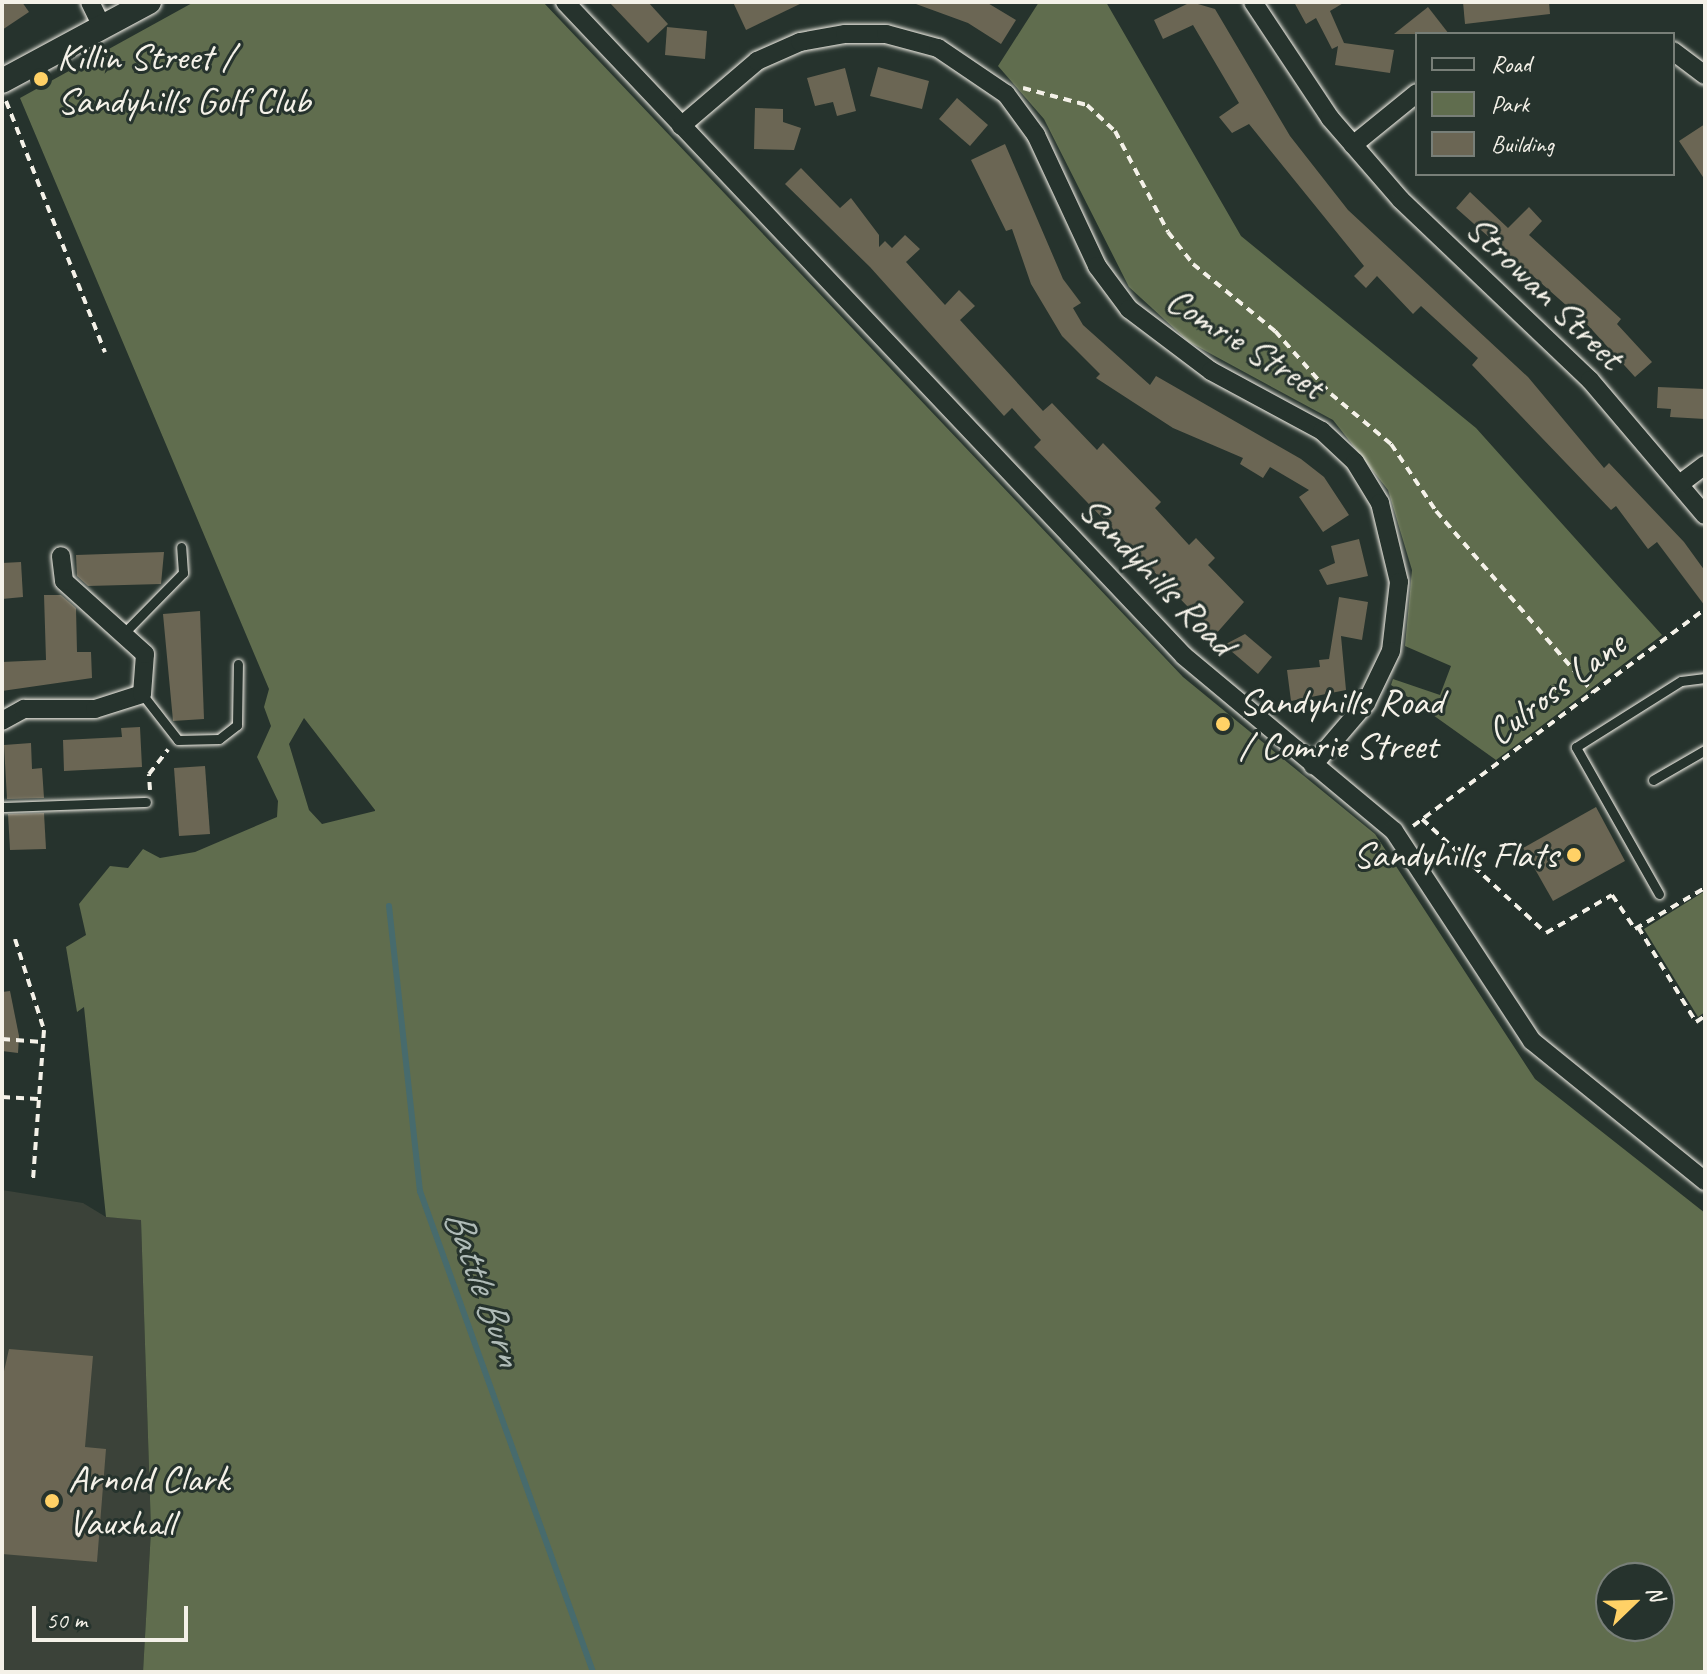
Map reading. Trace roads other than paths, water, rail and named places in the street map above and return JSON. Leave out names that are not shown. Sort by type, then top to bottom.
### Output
[{"type":"main road","points":[[2,81],[149,2]]},
{"type":"street","points":[[90,2],[102,27]]},
{"type":"street","name":"Sandyhills Road","points":[[565,2],[1189,662],[1399,837],[1532,1041],[1705,1181]]},
{"type":"street","name":"Strowan Street","points":[[1253,2],[1353,145],[1401,200],[1590,380],[1681,483],[1705,515]]},
{"type":"street","name":"Comrie Street","points":[[681,126],[757,61],[800,42],[845,34],[886,34],[938,48],[1006,94],[1036,135],[1097,266],[1129,309],[1211,371],[1322,431],[1355,462],[1380,503],[1399,582],[1391,651],[1366,703],[1313,765]]},
{"type":"street","points":[[1675,52],[1705,75]]},
{"type":"street","points":[[1353,145],[1415,95]]},
{"type":"street","points":[[1681,483],[1705,465]]},
{"type":"street","points":[[2,721],[24,709],[95,709],[142,694],[145,654],[64,581],[61,556]]},
{"type":"lane","points":[[122,635],[183,573],[181,547]]},
{"type":"lane","points":[[142,694],[178,740],[219,739],[237,725],[238,664]]},
{"type":"lane","points":[[1659,894],[1576,747],[1681,681],[1705,678]]},
{"type":"lane","points":[[1653,780],[1705,750]]},
{"type":"lane","points":[[2,807],[146,802]]},
{"type":"waterway","name":"Battle Burn","points":[[389,906],[420,1191],[593,1672]]},
{"type":"place","name":"Killin Street / Sandyhills Golf Club","points":[[41,79]]},
{"type":"place","name":"Sandyhills Road / Comrie Street","points":[[1223,724]]},
{"type":"place","name":"Sandyhills Flats","points":[[1574,855]]},
{"type":"place","name":"Arnold Clark Vauxhall","points":[[52,1501]]}]
